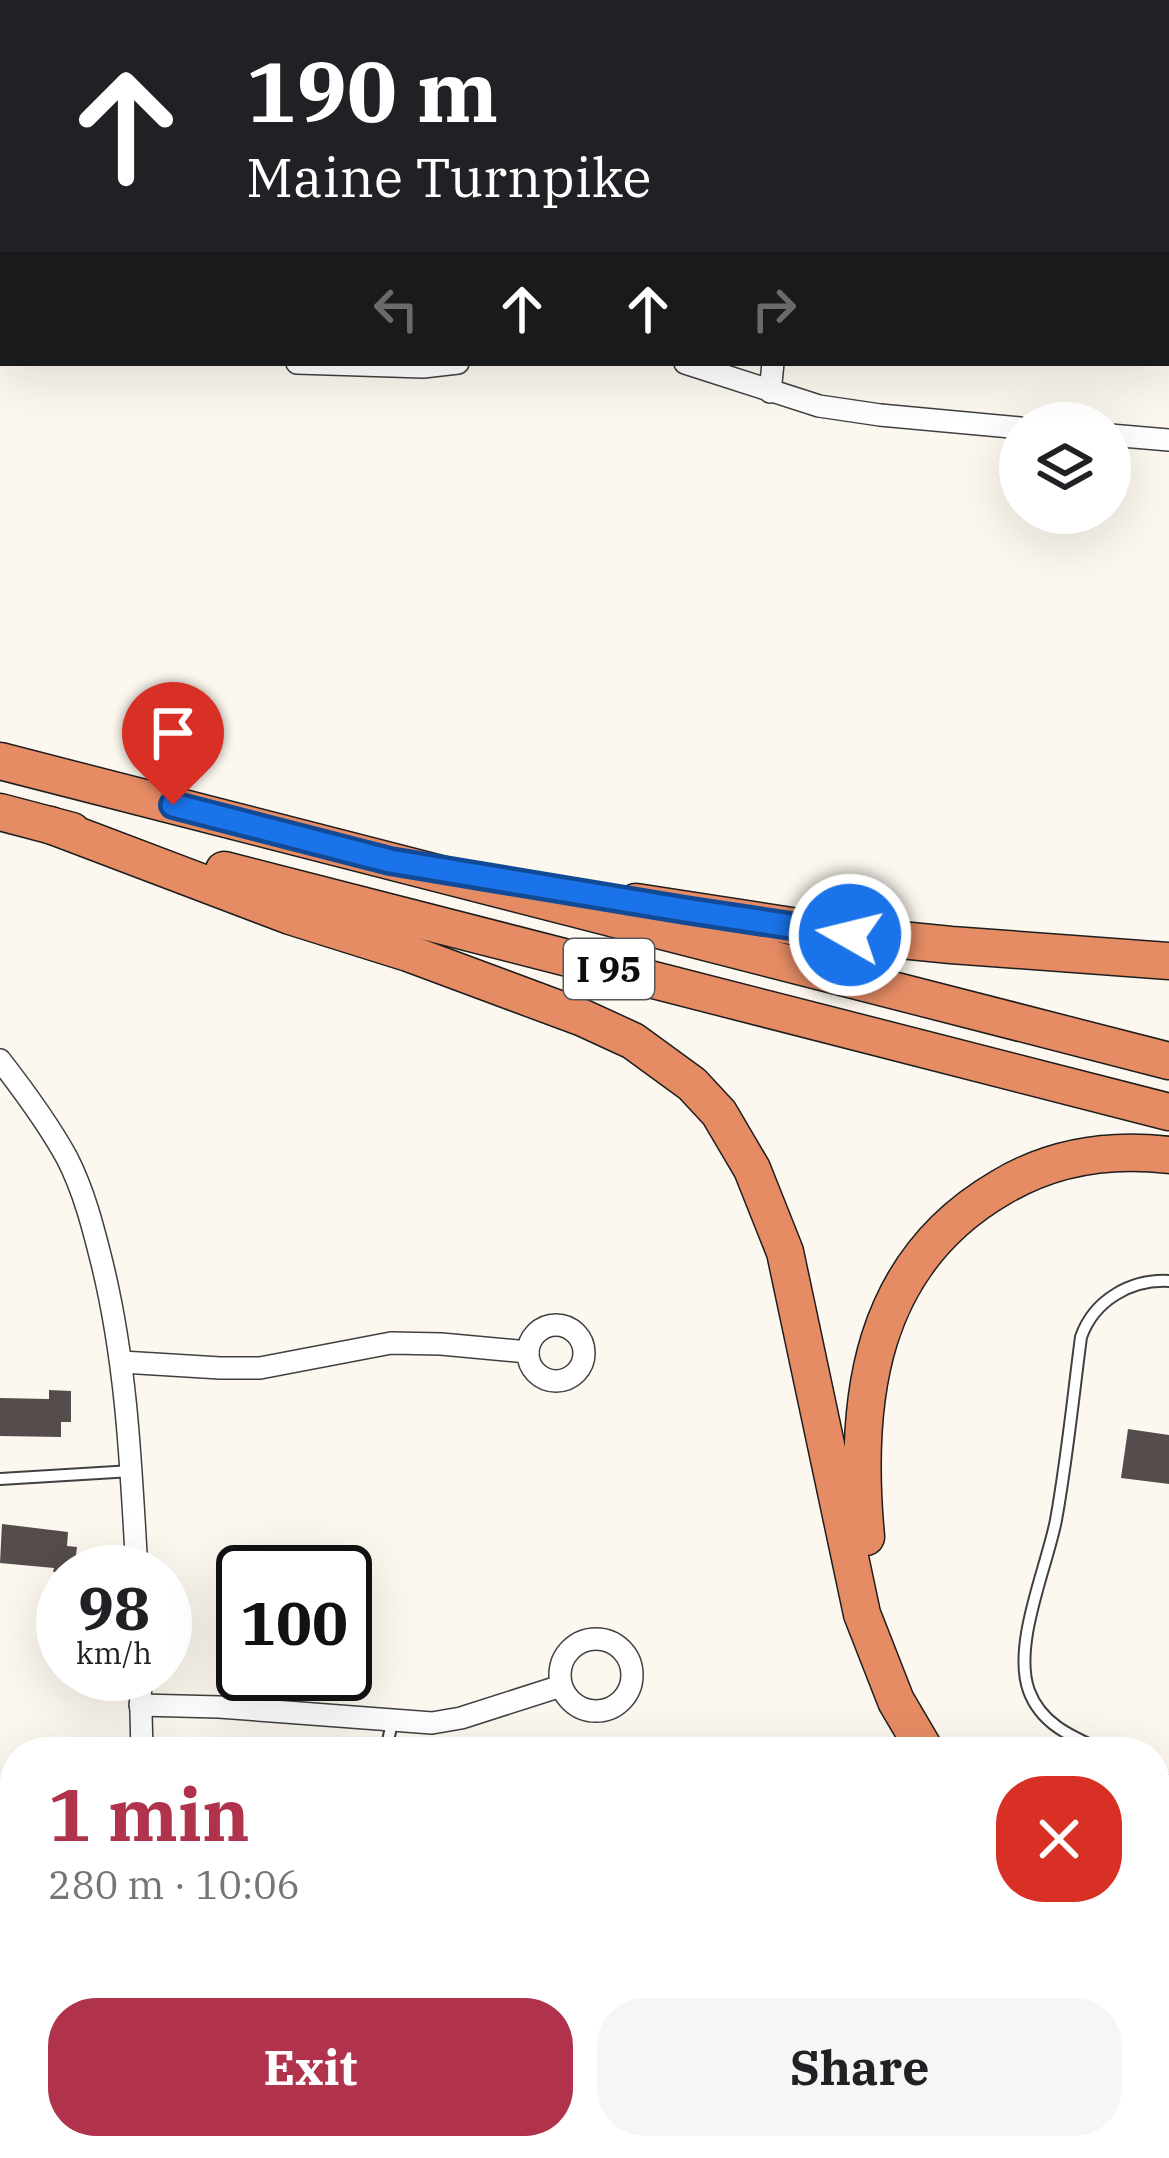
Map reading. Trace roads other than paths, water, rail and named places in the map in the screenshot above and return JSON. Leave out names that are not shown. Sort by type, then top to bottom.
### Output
[{"type":"highway","name":"I 95","points":[[0,761],[1169,1061]]},
{"type":"highway","name":"I 95","points":[[0,812],[1169,1112]]},
{"type":"highway","points":[[50,825],[290,916],[408,953],[583,1018],[633,1041],[692,1084],[738,1141],[785,1252],[862,1614],[896,1701],[917,1737]]},
{"type":"highway","points":[[390,861],[850,935],[1169,961]]},
{"type":"highway","points":[[937,1737],[891,1650],[866,1536],[867,1403],[887,1315],[910,1270],[938,1236],[961,1214],[1012,1180],[1084,1156],[1114,1152],[1169,1155]]},
{"type":"street","points":[[373,366],[438,366]]},
{"type":"street","points":[[694,366],[819,406],[999,426]]},
{"type":"street","points":[[770,392],[773,366]]},
{"type":"street","points":[[1131,437],[1169,440]]},
{"type":"street","points":[[0,1060],[53,1133],[93,1225],[122,1362],[135,1545]]},
{"type":"street","points":[[122,1362],[260,1368],[391,1343],[528,1352]]},
{"type":"street","points":[[140,1705],[219,1707],[390,1732],[446,1721],[561,1686]]},
{"type":"street","points":[[140,1701],[141,1737]]},
{"type":"lane","points":[[1074,1737],[1050,1722],[1035,1704],[1026,1672],[1030,1621],[1056,1516],[1081,1337],[1097,1308],[1125,1290],[1138,1283],[1169,1281]]},
{"type":"lane","points":[[0,1479],[132,1471]]}]
